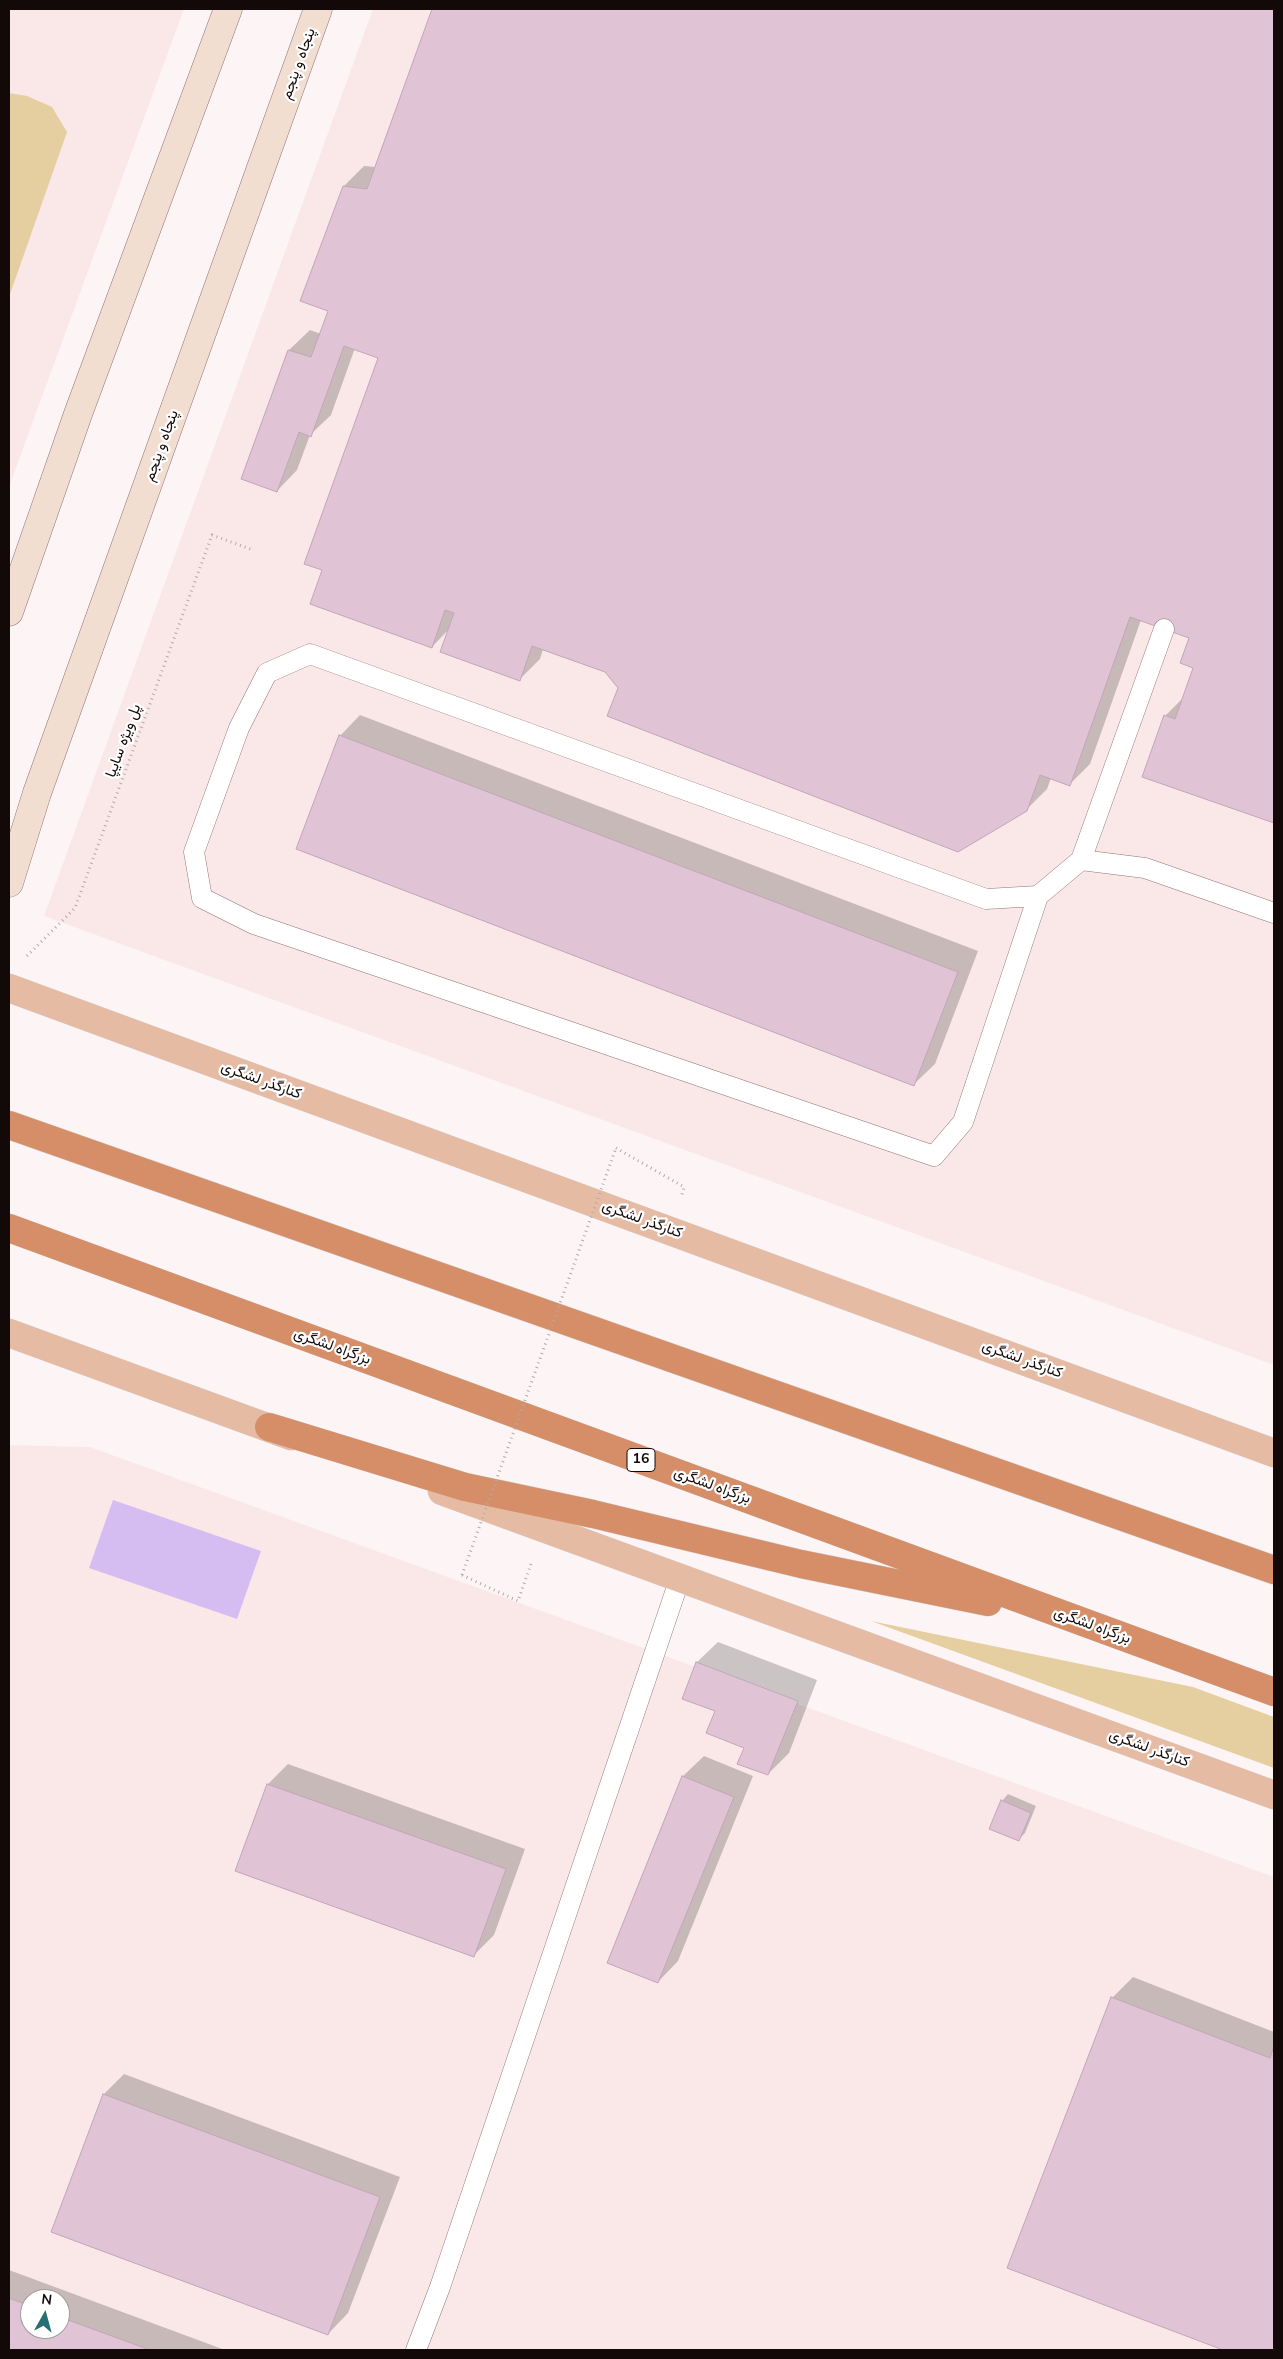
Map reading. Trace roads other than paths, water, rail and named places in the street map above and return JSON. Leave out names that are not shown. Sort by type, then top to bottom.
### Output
[{"type":"highway","points":[[9,1125],[1274,1570]]},
{"type":"highway","name":"بزرگراه لشگری","points":[[9,1228],[1274,1692]]},
{"type":"highway","points":[[269,1427],[465,1487],[593,1514],[801,1564],[1074,1619]]},
{"type":"main road","points":[[9,612],[78,414],[228,9]]},
{"type":"main road","name":"پنجاه و پنجم","points":[[9,883],[15,846],[37,793],[318,9]]},
{"type":"main road","name":"کنارگذر لشگری","points":[[9,988],[1274,1453]]},
{"type":"main road","name":"کنارگذر لشگری","points":[[9,1332],[1274,1795]]},
{"type":"lane","points":[[1038,896],[986,898],[310,654],[267,673],[240,728],[194,852],[202,898],[254,924],[934,1156],[963,1122],[1038,896],[1081,860],[1164,629]]},
{"type":"lane","points":[[1081,860],[1145,868],[1274,913]]},
{"type":"lane","points":[[416,2350],[443,2277],[680,1578]]}]
